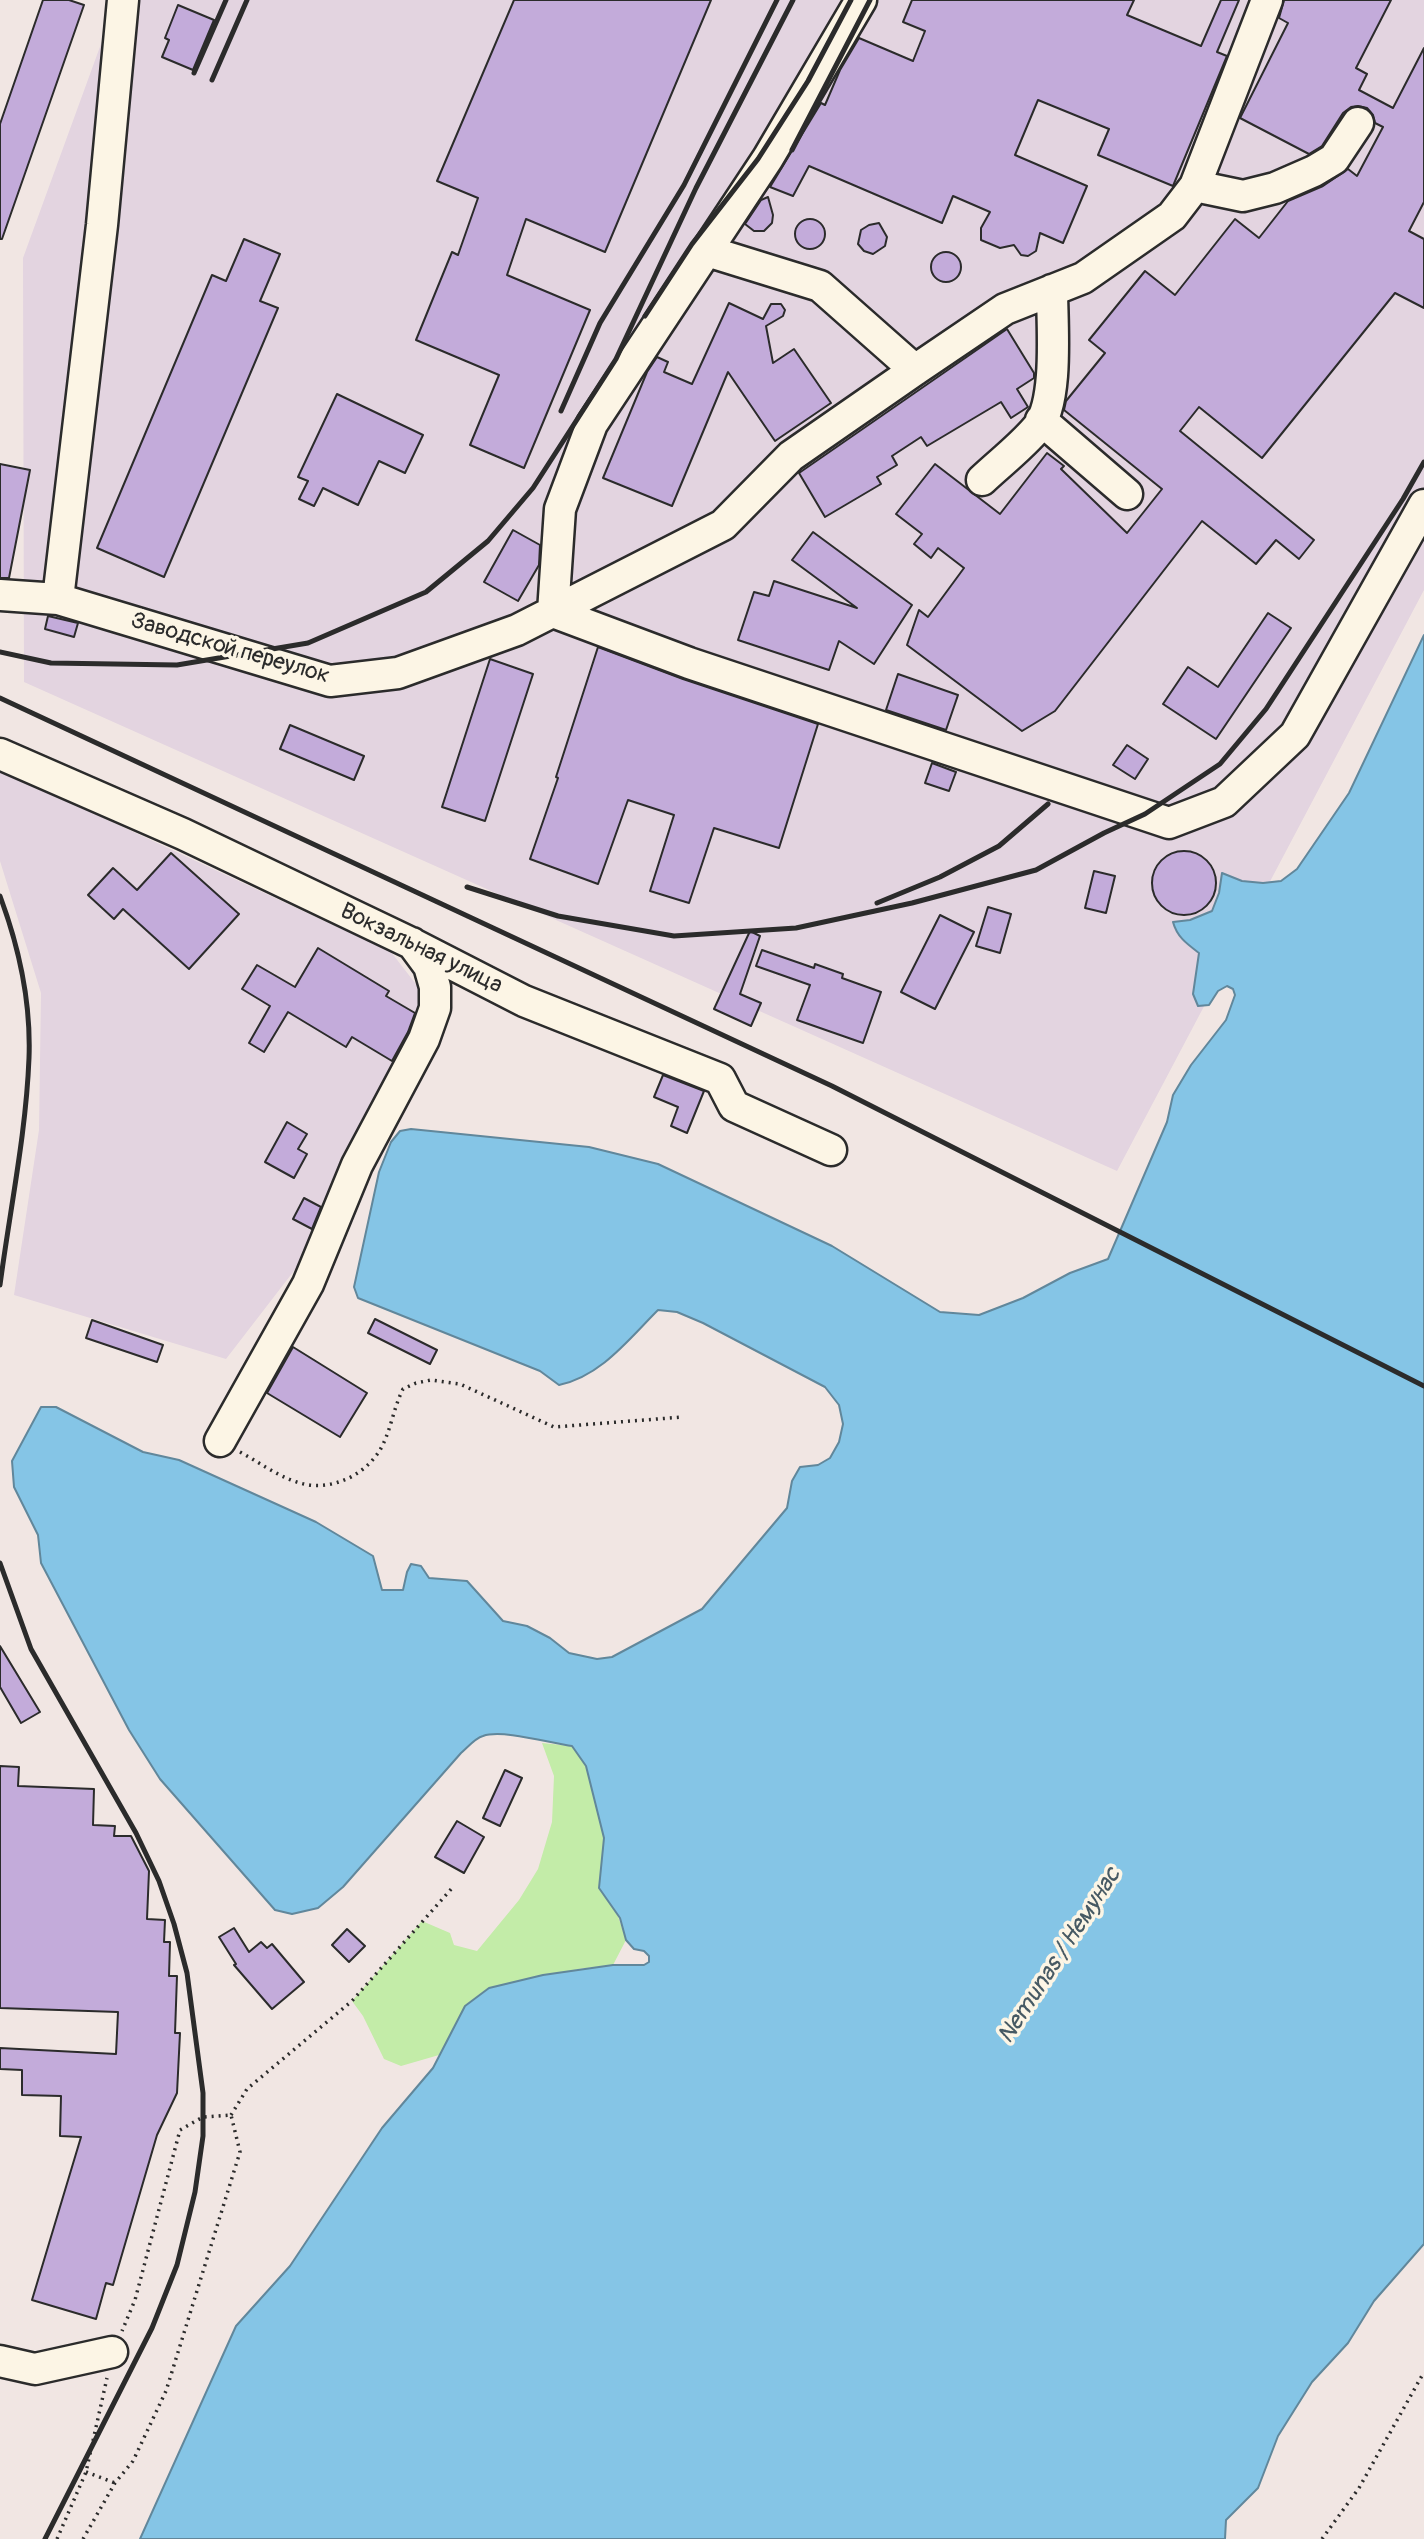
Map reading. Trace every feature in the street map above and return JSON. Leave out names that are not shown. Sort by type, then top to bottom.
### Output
[{"type":"street","points":[[58,599],[102,225],[123,0]]},
{"type":"street","points":[[861,0],[768,158],[592,424],[560,509],[553,612],[689,663],[1169,823],[1224,802],[1295,735],[1424,505]]},
{"type":"street","name":"Заводской переулок","points":[[0,595],[58,599],[330,681],[398,673],[517,630],[723,525],[791,456],[915,370],[1005,309],[1083,278],[1172,216],[1195,186],[1267,0]]},
{"type":"street","points":[[1195,186],[1243,196],[1275,188],[1334,159],[1358,123]]},
{"type":"street","points":[[707,251],[820,286],[915,370]]},
{"type":"street","points":[[982,480],[1039,426],[1052,379],[1052,290]]},
{"type":"street","points":[[1041,420],[1127,494]]},
{"type":"street","name":"Вокзальная улица","points":[[0,754],[183,834],[411,943],[524,1001],[720,1079],[734,1106],[831,1150]]},
{"type":"street","points":[[220,1441],[308,1284],[357,1165],[424,1039],[435,1008],[435,987],[429,967],[411,943]]},
{"type":"street","points":[[0,2361],[35,2369],[112,2353]]},
{"type":"path","points":[[220,1441],[293,1482],[312,1487],[334,1484],[356,1475],[379,1452],[402,1390],[416,1383],[444,1380],[460,1384],[554,1427],[683,1417]]},
{"type":"path","points":[[83,2539],[115,2483],[133,2460],[170,2377],[240,2152],[231,2115],[247,2089],[352,2001],[453,1887]]},
{"type":"path","points":[[57,2539],[86,2472],[112,2353],[135,2300],[180,2130],[203,2117],[231,2115]]},
{"type":"path","points":[[1322,2539],[1359,2488],[1424,2372]]},
{"type":"path","points":[[86,2472],[115,2483]]},
{"type":"shaded area","points":[[117,0],[1424,0],[1424,590],[1117,1171],[24,682],[23,258]]},
{"type":"shaded area","points":[[0,766],[20,779],[391,952],[422,992],[414,1025],[300,1263],[226,1359],[14,1295],[39,1130],[41,993],[0,861]]},
{"type":"green space","points":[[542,1743],[572,1746],[586,1766],[604,1839],[599,1888],[618,1916],[626,1940],[613,1965],[578,1969],[465,2006],[439,2055],[401,2066],[384,2059],[363,2016],[352,2001],[422,1921],[450,1933],[454,1945],[477,1951],[519,1900],[538,1869],[552,1822],[554,1776]]},
{"type":"water","name":"Nemunas / Немунас","points":[[1424,635],[1424,2244],[1374,2301],[1348,2343],[1312,2382],[1278,2436],[1258,2488],[1226,2520],[1225,2539],[140,2539],[236,2326],[290,2266],[382,2128],[433,2068],[465,2006],[489,1988],[543,1975],[613,1965],[644,1965],[649,1962],[649,1956],[644,1951],[634,1949],[626,1940],[620,1918],[599,1888],[604,1838],[586,1766],[572,1746],[514,1735],[491,1734],[471,1743],[343,1887],[318,1908],[292,1914],[275,1910],[160,1779],[129,1730],[41,1563],[38,1535],[14,1487],[12,1461],[41,1407],[56,1407],[143,1452],[179,1460],[316,1522],[373,1556],[382,1590],[403,1590],[411,1564],[421,1566],[429,1578],[467,1581],[503,1621],[527,1626],[550,1638],[569,1653],[597,1659],[612,1657],[702,1609],[787,1508],[792,1481],[800,1467],[818,1465],[830,1458],[839,1442],[843,1424],[839,1405],[825,1387],[677,1312],[658,1310],[625,1345],[601,1365],[588,1374],[559,1385],[540,1371],[358,1298],[354,1287],[379,1172],[391,1142],[400,1131],[411,1129],[589,1147],[658,1164],[832,1246],[940,1312],[979,1315],[1023,1298],[1070,1273],[1108,1259],[1167,1122],[1173,1095],[1191,1065],[1226,1020],[1235,995],[1233,989],[1227,986],[1218,991],[1209,1005],[1198,1006],[1193,994],[1199,953],[1180,936],[1173,922],[1190,920],[1212,911],[1219,893],[1222,873],[1242,881],[1263,883],[1281,881],[1297,869],[1349,793]]},
{"type":"building","points":[[43,0],[69,0],[84,5],[0,239],[0,124]]},
{"type":"building","points":[[514,0],[711,0],[605,252],[526,219],[507,275],[590,310],[524,468],[470,445],[499,375],[416,340],[452,252],[458,255],[478,198],[437,181]]},
{"type":"building","points":[[912,0],[1134,0],[1127,15],[1201,46],[1221,0],[1239,0],[1217,52],[1227,56],[1173,186],[1098,155],[1109,129],[1038,100],[1015,155],[1087,186],[1063,243],[1040,233],[1036,251],[1028,256],[1021,255],[1014,245],[1000,248],[981,240],[981,228],[990,212],[953,196],[942,223],[809,166],[793,196],[770,187],[821,103],[825,105],[840,70],[859,38],[913,61],[925,31],[903,22]]},
{"type":"building","points":[[1284,0],[1391,0],[1356,68],[1367,74],[1359,90],[1393,108],[1424,48],[1424,202],[1409,231],[1424,239],[1424,308],[1395,293],[1262,458],[1199,407],[1180,431],[1314,540],[1299,559],[1276,540],[1256,564],[1202,521],[1055,711],[1022,731],[907,645],[919,610],[928,617],[964,568],[938,548],[931,558],[914,544],[922,534],[896,514],[935,464],[1000,514],[1047,453],[1064,466],[1061,469],[1127,533],[1162,489],[1064,410],[1066,401],[1105,353],[1089,340],[1145,271],[1175,295],[1235,219],[1259,238],[1288,201],[1323,186],[1348,169],[1357,176],[1383,127],[1375,123],[1367,108],[1351,107],[1343,113],[1322,146],[1309,154],[1240,118],[1288,23],[1279,18]]},
{"type":"building","points":[[178,5],[214,20],[193,70],[162,57],[169,40],[165,38]]},
{"type":"building","points":[[768,197],[773,215],[772,223],[764,231],[754,231],[745,224],[761,200]]},
{"type":"building","points":[[810,219],[816,220],[824,228],[824,240],[816,248],[810,249],[804,248],[796,240],[795,234],[796,228],[804,220]]},
{"type":"building","points":[[879,223],[887,237],[885,246],[873,254],[864,251],[858,244],[861,230]]},
{"type":"building","points":[[244,239],[280,254],[260,301],[278,308],[164,577],[97,548],[212,275],[226,281]]},
{"type":"building","points":[[946,252],[952,253],[960,261],[960,273],[952,281],[946,282],[940,281],[932,273],[931,267],[932,261],[940,253]]},
{"type":"building","points":[[729,303],[763,319],[771,304],[781,304],[785,310],[783,316],[766,326],[773,363],[794,349],[831,403],[775,441],[728,372],[672,506],[603,478],[647,372],[657,357],[668,362],[664,372],[692,384]]},
{"type":"building","points":[[1007,329],[1034,373],[1034,378],[1017,389],[1028,407],[1011,418],[1001,402],[927,446],[921,437],[892,456],[897,465],[877,477],[881,484],[825,517],[799,473]]},
{"type":"building","points":[[337,394],[423,435],[405,473],[379,461],[358,505],[323,488],[314,506],[299,499],[308,481],[298,477]]},
{"type":"building","points":[[0,464],[30,470],[9,578],[0,578]]},
{"type":"building","points":[[513,530],[540,545],[539,565],[518,601],[484,582]]},
{"type":"building","points":[[813,532],[912,605],[874,664],[839,641],[829,670],[738,640],[754,592],[769,596],[774,581],[857,608],[792,560]]},
{"type":"building","points":[[1268,613],[1291,628],[1216,739],[1163,704],[1188,667],[1218,687]]},
{"type":"building","points":[[48,616],[78,623],[74,637],[45,629]]},
{"type":"building","points":[[598,647],[683,679],[818,724],[779,848],[714,828],[689,903],[650,891],[674,815],[628,800],[598,884],[530,859]]},
{"type":"building","points":[[490,659],[533,674],[485,821],[442,807]]},
{"type":"building","points":[[898,674],[958,695],[946,730],[886,710]]},
{"type":"building","points":[[290,725],[364,756],[354,780],[280,749]]},
{"type":"building","points":[[1127,745],[1148,759],[1135,779],[1113,765]]},
{"type":"building","points":[[932,763],[956,772],[949,791],[925,783]]},
{"type":"building","points":[[1184,851],[1196,853],[1207,860],[1214,871],[1214,895],[1207,906],[1196,913],[1184,915],[1172,913],[1161,906],[1154,895],[1152,883],[1154,871],[1161,860],[1172,853]]},
{"type":"building","points":[[171,853],[239,914],[189,969],[123,909],[114,919],[88,895],[113,868],[137,890]]},
{"type":"building","points":[[1094,871],[1115,876],[1106,913],[1085,908]]},
{"type":"building","points":[[988,907],[1011,914],[1000,953],[976,946]]},
{"type":"building","points":[[940,915],[974,932],[935,1009],[901,992]]},
{"type":"building","points":[[750,931],[760,936],[740,994],[761,1003],[751,1026],[714,1009]]},
{"type":"building","points":[[318,948],[389,991],[386,996],[415,1013],[392,1061],[352,1037],[346,1047],[288,1012],[264,1052],[249,1043],[270,1006],[242,989],[257,965],[295,987]]},
{"type":"building","points":[[762,950],[814,968],[815,964],[843,974],[842,978],[881,992],[863,1043],[797,1020],[810,985],[756,966]]},
{"type":"building","points":[[663,1075],[704,1091],[687,1133],[671,1126],[678,1107],[654,1097]]},
{"type":"building","points":[[287,1122],[307,1134],[298,1149],[307,1154],[294,1178],[265,1162]]},
{"type":"building","points":[[304,1198],[321,1207],[312,1229],[293,1219]]},
{"type":"building","points":[[375,1319],[437,1350],[430,1364],[368,1333]]},
{"type":"building","points":[[92,1320],[163,1345],[157,1362],[86,1338]]},
{"type":"building","points":[[293,1347],[367,1393],[340,1437],[267,1393]]},
{"type":"building","points":[[0,1646],[40,1712],[21,1723],[0,1687]]},
{"type":"building","points":[[0,1766],[19,1767],[18,1786],[94,1789],[93,1825],[115,1826],[114,1836],[131,1836],[149,1871],[147,1919],[165,1920],[164,1942],[170,1942],[169,1976],[177,1976],[175,2033],[180,2033],[177,2093],[157,2135],[113,2285],[106,2283],[96,2319],[32,2300],[81,2137],[60,2136],[61,2096],[22,2095],[22,2070],[0,2069],[0,2048],[116,2054],[118,2012],[0,2008]]},
{"type":"building","points":[[505,1770],[522,1778],[500,1826],[483,1818]]},
{"type":"building","points":[[457,1821],[484,1837],[464,1873],[435,1857]]},
{"type":"building","points":[[234,1928],[249,1952],[261,1942],[267,1948],[272,1944],[304,1982],[272,2009],[234,1965],[236,1964],[219,1937]]},
{"type":"building","points":[[347,1929],[365,1946],[349,1962],[332,1945]]},
{"type":"railway","points":[[194,73],[226,0]]},
{"type":"railway","points":[[212,80],[247,0]]},
{"type":"railway","points":[[561,411],[600,323],[684,185],[777,0]]},
{"type":"railway","points":[[0,652],[51,663],[177,665],[308,643],[426,592],[488,541],[533,488],[616,359],[696,188],[793,0]]},
{"type":"railway","points":[[645,316],[692,244],[758,159],[808,81],[851,0]]},
{"type":"railway","points":[[792,150],[870,0]]},
{"type":"railway","points":[[467,887],[558,916],[674,936],[796,928],[912,903],[1036,870],[1145,814],[1220,764],[1266,709],[1403,499],[1424,462]]},
{"type":"railway","points":[[0,698],[832,1086],[1424,1386]]},
{"type":"railway","points":[[877,903],[940,877],[999,846],[1048,804]]},
{"type":"railway","points":[[0,896],[13,935],[22,976],[29,1038],[25,1115],[0,1285]]},
{"type":"railway","points":[[0,1563],[31,1649],[136,1833],[159,1881],[187,1973],[203,2093],[203,2136],[195,2192],[177,2265],[152,2328],[45,2539]]}]
